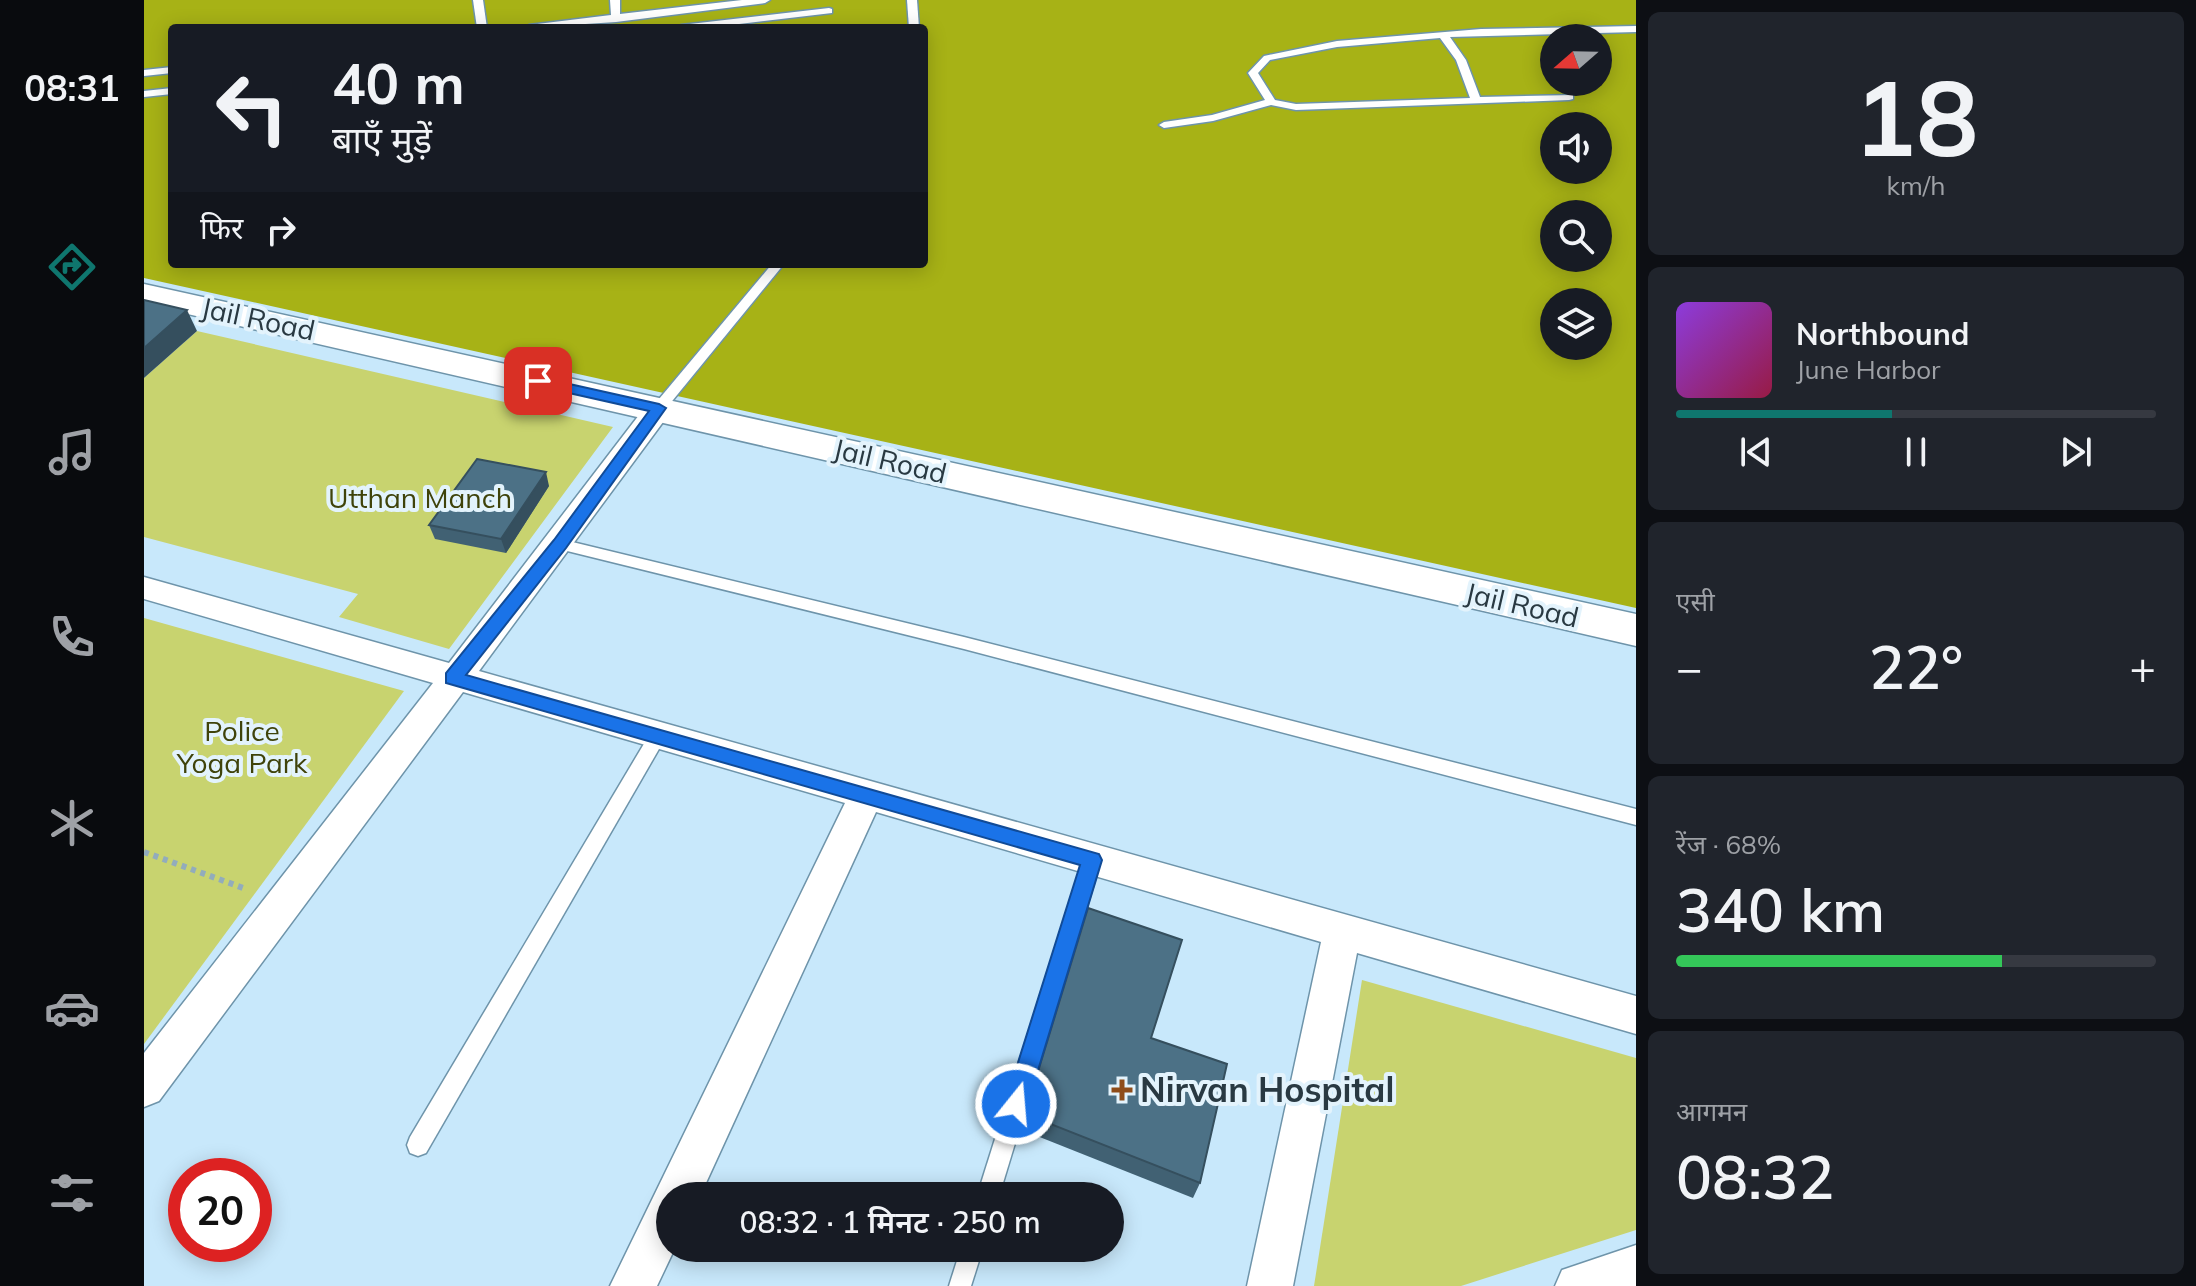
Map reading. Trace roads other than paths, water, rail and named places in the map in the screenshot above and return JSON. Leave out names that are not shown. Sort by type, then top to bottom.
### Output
[{"type":"street","name":"Jail Road","points":[[144,294],[1636,630]]},
{"type":"street","points":[[144,1087],[281,901],[560,544],[659,408]]},
{"type":"street","points":[[144,588],[1636,1015]]},
{"type":"street","points":[[684,1182],[867,794]]},
{"type":"street","points":[[1270,1286],[1342,933]]},
{"type":"street","points":[[633,1286],[656,1239]]},
{"type":"street","points":[[1578,1286],[1636,1268]]},
{"type":"lane","points":[[478,0],[481,24]]},
{"type":"lane","points":[[615,0],[616,19]]},
{"type":"lane","points":[[758,0],[766,18]]},
{"type":"lane","points":[[587,24],[765,0]]},
{"type":"lane","points":[[912,0],[914,24]]},
{"type":"lane","points":[[715,24],[829,11]]},
{"type":"lane","points":[[1271,102],[1253,73],[1267,58],[1337,44],[1443,35],[1636,29]]},
{"type":"lane","points":[[1443,35],[1461,60],[1476,100]]},
{"type":"lane","points":[[144,73],[168,70]]},
{"type":"lane","points":[[144,94],[168,91]]},
{"type":"lane","points":[[1164,125],[1213,118],[1271,102],[1296,107],[1344,107],[1569,97]]},
{"type":"lane","points":[[659,408],[775,268]]},
{"type":"lane","points":[[560,544],[832,607],[1636,817]]},
{"type":"lane","points":[[418,1145],[657,737]]},
{"type":"lane","points":[[992,1182],[1092,860]]},
{"type":"lane","points":[[960,1286],[968,1262]]},
{"type":"place","name":"Nirvan Hospital","points":[[1122,1090]]},
{"type":"park label","name":"Utthan Manch","points":[[420,498]]},
{"type":"park label","name":"Police Yoga Park","points":[[242,747]]}]
